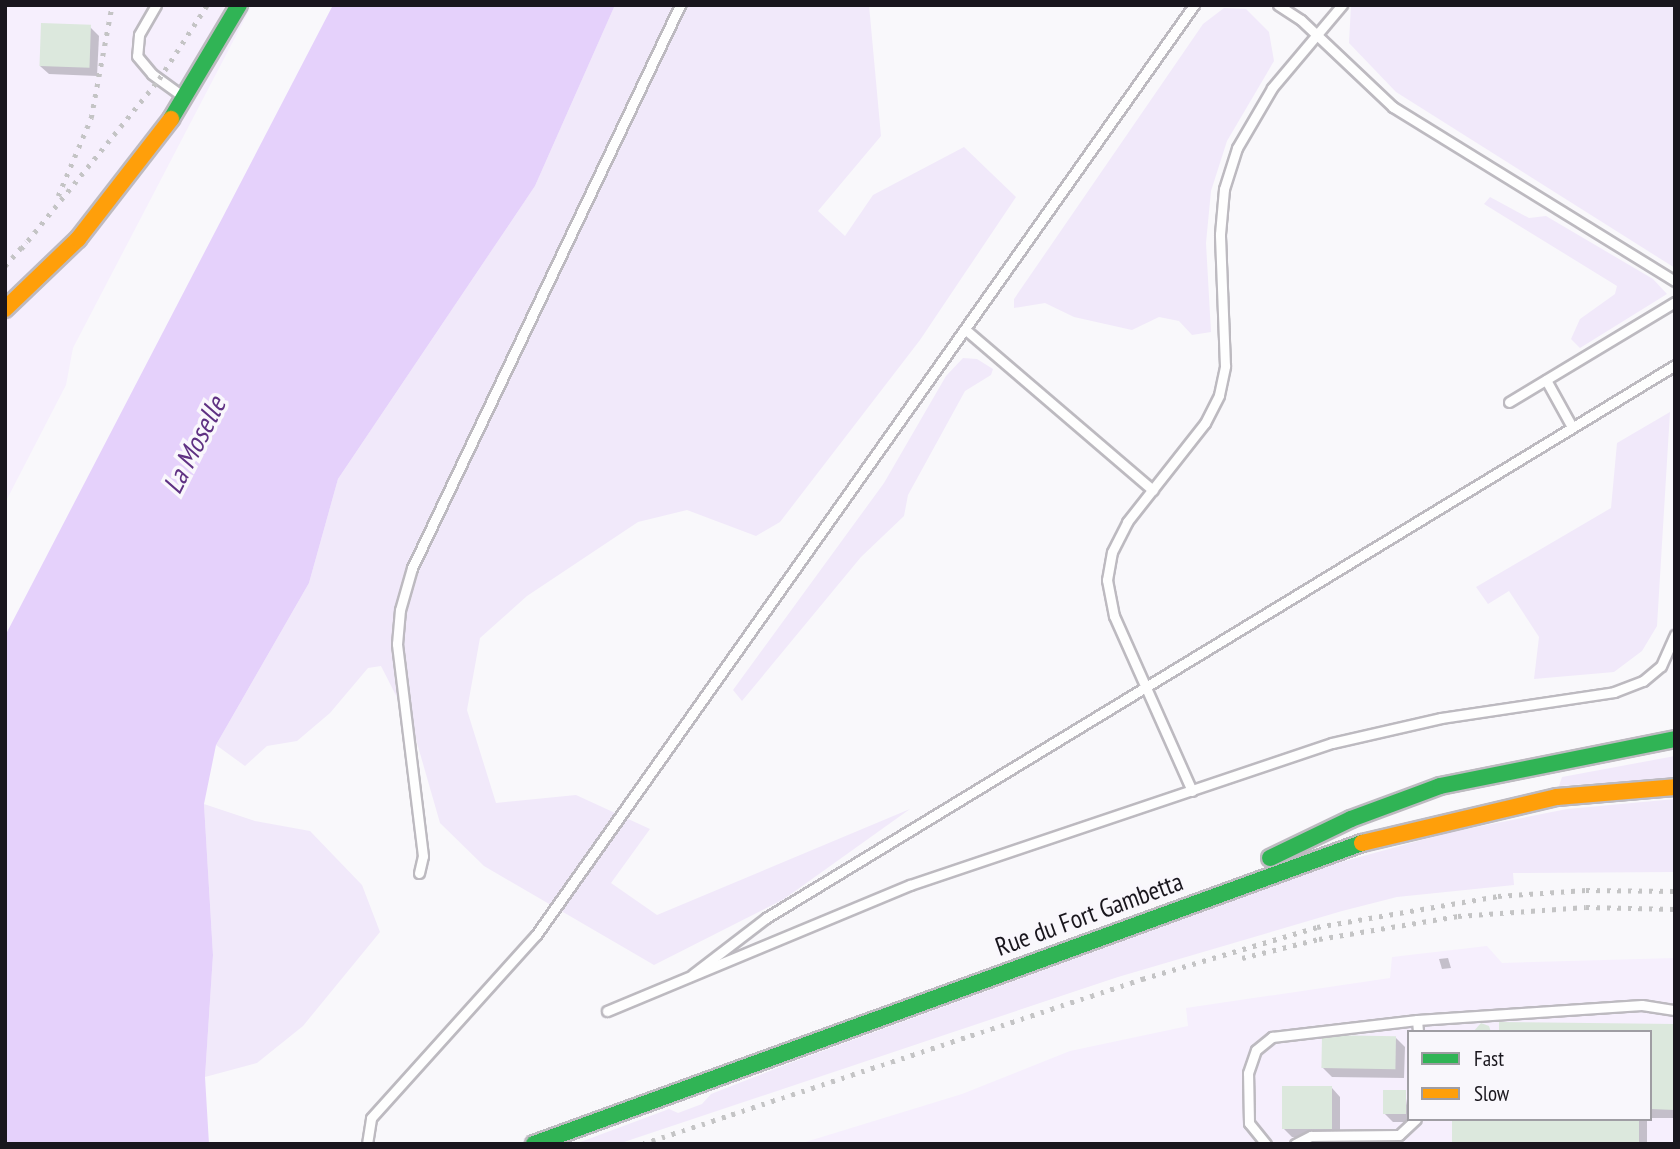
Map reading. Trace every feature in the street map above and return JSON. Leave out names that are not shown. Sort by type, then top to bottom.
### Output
[{"type":"main road","points":[[5,309],[47,272],[112,200],[185,99],[239,5]]},
{"type":"main road","points":[[1090,939],[1177,893],[1440,786],[1675,739]]},
{"type":"main road","name":"Rue du Fort Gambetta","points":[[534,1144],[1329,852],[1397,833],[1557,797],[1675,787]]},
{"type":"lane","points":[[156,5],[139,35],[137,56],[152,74],[185,99]]},
{"type":"lane","points":[[419,873],[423,856],[397,644],[400,610],[412,568],[680,5]]},
{"type":"lane","points":[[367,1144],[371,1118],[536,935],[1194,5]]},
{"type":"lane","points":[[1278,5],[1316,35],[1392,107],[1675,281]]},
{"type":"lane","points":[[1192,791],[1148,685],[1114,616],[1107,580],[1112,552],[1127,522],[1205,423],[1219,395],[1225,366],[1220,234],[1224,188],[1237,148],[1272,88],[1342,5]]},
{"type":"lane","points":[[1509,402],[1675,302]]},
{"type":"lane","points":[[966,330],[1153,490]]},
{"type":"lane","points":[[693,974],[766,918],[1675,365]]},
{"type":"lane","points":[[1546,380],[1572,428]]},
{"type":"lane","points":[[607,1011],[910,885],[1374,732],[1614,692],[1643,681],[1661,666],[1675,635]]},
{"type":"lane","points":[[1266,1144],[1249,1123],[1248,1073],[1256,1050],[1272,1037],[1417,1020],[1642,1005],[1675,1010]]},
{"type":"lane","points":[[1417,1020],[1418,1030]]},
{"type":"lane","points":[[1296,1144],[1311,1136],[1399,1135],[1414,1121]]},
{"type":"shaded area","points":[[5,5],[252,5],[73,348],[66,385],[5,503]]},
{"type":"shaded area","points":[[615,5],[869,5],[881,136],[818,211],[845,236],[873,195],[964,147],[1016,197],[920,340],[780,522],[756,536],[687,510],[638,522],[527,596],[480,638],[467,710],[496,803],[576,795],[650,829],[611,883],[657,915],[910,809],[784,899],[654,965],[484,866],[440,823],[413,729],[381,666],[368,668],[330,713],[297,741],[267,746],[245,766],[216,745],[309,583],[338,479],[535,186]]},
{"type":"shaded area","points":[[1351,5],[1675,5],[1675,268],[1396,92],[1349,43]]},
{"type":"shaded area","points":[[1224,8],[1246,9],[1269,32],[1274,61],[1227,141],[1211,191],[1206,243],[1211,332],[1192,335],[1179,321],[1159,317],[1132,330],[1074,317],[1045,303],[1014,308],[1014,299],[1203,24]]},
{"type":"shaded area","points":[[1490,197],[1529,218],[1546,216],[1653,279],[1667,294],[1580,348],[1571,339],[1580,319],[1615,294],[1617,286],[1484,204]]},
{"type":"shaded area","points":[[963,358],[977,359],[993,369],[991,375],[965,391],[908,495],[904,516],[861,557],[742,701],[733,690],[884,483],[946,376]]},
{"type":"shaded area","points":[[1670,412],[1657,626],[1642,651],[1614,672],[1534,679],[1539,637],[1509,591],[1488,604],[1476,587],[1611,508],[1617,443]]},
{"type":"shaded area","points":[[1675,756],[1675,778],[1559,786],[1562,777]]},
{"type":"shaded area","points":[[1675,799],[1675,872],[1513,873],[1514,885],[1397,897],[1118,977],[618,1144],[575,1144],[669,1109],[678,1113],[702,1104],[711,1094],[798,1060],[1334,864],[1451,832],[1567,809]]},
{"type":"shaded area","points":[[204,804],[255,821],[310,831],[362,885],[380,932],[303,1026],[257,1063],[205,1077],[213,955]]},
{"type":"shaded area","points":[[1487,946],[1502,963],[1675,958],[1675,1144],[799,1144],[962,1094],[1070,1051],[1188,1026],[1186,1008],[1390,978],[1392,957]]},
{"type":"water","name":"La Moselle","points":[[333,5],[615,5],[535,186],[338,479],[309,583],[216,745],[204,804],[213,955],[205,1077],[209,1144],[5,1144],[5,636]]},
{"type":"building","points":[[41,23],[91,25],[89,68],[39,66]]},
{"type":"building","points":[[1499,1022],[1675,1024],[1675,1110],[1652,1109],[1652,1030],[1499,1030]]},
{"type":"building","points":[[1481,1023],[1489,1026],[1490,1030],[1475,1030]]},
{"type":"building","points":[[1322,1035],[1396,1036],[1395,1069],[1321,1068]]},
{"type":"building","points":[[1282,1086],[1332,1086],[1332,1129],[1282,1129]]},
{"type":"building","points":[[1383,1090],[1406,1090],[1406,1114],[1383,1114]]},
{"type":"building","points":[[1452,1121],[1639,1121],[1639,1144],[1452,1144]]},
{"type":"railway","points":[[58,196],[91,118],[112,5]]},
{"type":"railway","points":[[21,249],[159,79],[207,5]]},
{"type":"railway","points":[[5,266],[26,242]]},
{"type":"railway","points":[[642,1144],[1142,979],[1317,927],[1498,896],[1586,890],[1675,891]]},
{"type":"railway","points":[[1242,958],[1319,939],[1458,916],[1586,907],[1675,909]]},
{"type":"traffic: fast","points":[[171,119],[239,5]]},
{"type":"traffic: fast","points":[[1270,858],[1351,819],[1440,786],[1675,739]]},
{"type":"traffic: fast","points":[[534,1144],[1362,843]]},
{"type":"traffic: slow","points":[[5,309],[78,239],[171,119]]},
{"type":"traffic: slow","points":[[1362,843],[1557,797],[1675,787]]}]
